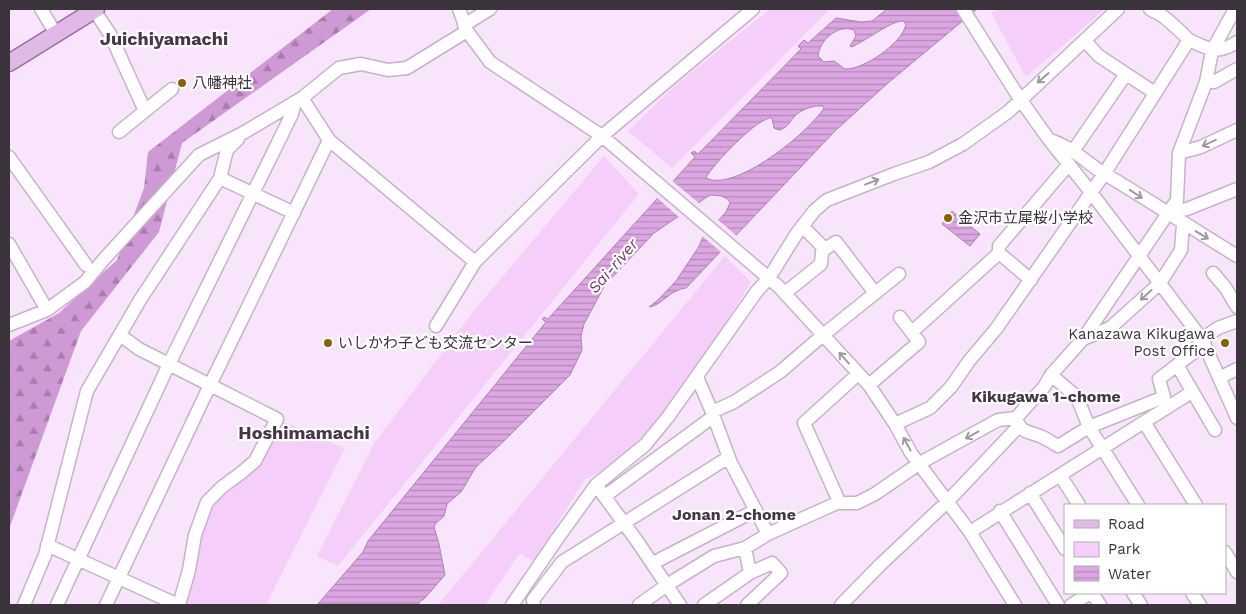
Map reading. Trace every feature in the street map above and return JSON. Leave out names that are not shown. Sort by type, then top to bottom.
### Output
[{"type":"main road","points":[[9,63],[95,9]]},
{"type":"street","points":[[41,9],[56,34]]},
{"type":"street","points":[[95,9],[110,34],[145,111]]},
{"type":"street","points":[[459,9],[465,28],[490,62],[604,137],[768,276],[785,293],[869,385],[920,463],[970,532],[1015,605]]},
{"type":"street","points":[[9,325],[47,310],[85,282],[199,155],[243,133],[298,100],[339,68],[361,64],[388,70],[407,68],[490,9]]},
{"type":"street","points":[[436,326],[475,262],[604,137],[753,9]]},
{"type":"street","points":[[962,9],[1047,137],[1202,339],[1237,418]]},
{"type":"street","points":[[512,605],[596,485],[645,445],[668,417],[814,210],[827,200],[929,162],[963,144],[1008,112],[1118,9]]},
{"type":"street","points":[[1150,9],[1168,20],[1189,40],[1212,51],[1224,49],[1237,42]]},
{"type":"street","points":[[841,605],[880,565],[947,502],[1018,422],[1052,375],[1083,339],[1169,212],[1176,200],[1179,153],[1206,82],[1212,51],[1235,9]]},
{"type":"street","points":[[895,424],[930,408],[951,387],[1031,280],[1104,174],[1189,40]]},
{"type":"street","points":[[1085,41],[1099,56],[1155,93]]},
{"type":"street","points":[[1206,82],[1214,82],[1237,70]]},
{"type":"street","points":[[1073,151],[1126,74]]},
{"type":"street","points":[[118,132],[172,89]]},
{"type":"street","points":[[298,100],[329,140],[475,262]]},
{"type":"street","points":[[57,605],[169,364],[298,100]]},
{"type":"street","points":[[1179,153],[1201,147],[1237,130]]},
{"type":"street","points":[[24,605],[48,545],[87,391],[140,300],[220,178],[227,150],[243,133]]},
{"type":"street","points":[[1047,137],[1073,151],[1104,174],[1147,201],[1169,212],[1184,224],[1237,256]]},
{"type":"street","points":[[106,605],[210,384],[329,140]]},
{"type":"street","points":[[9,157],[86,266]]},
{"type":"street","points":[[912,332],[998,253],[999,246],[1069,164]]},
{"type":"street","points":[[220,178],[294,213]]},
{"type":"street","points":[[1169,212],[1186,209],[1237,188]]},
{"type":"street","points":[[1083,339],[1110,328],[1160,283],[1181,250],[1184,224]]},
{"type":"street","points":[[802,226],[825,249]]},
{"type":"street","points":[[785,293],[820,264],[822,252],[836,242],[875,294]]},
{"type":"street","points":[[9,244],[47,310]]},
{"type":"street","points":[[998,253],[1031,280]]},
{"type":"street","points":[[1213,273],[1225,287],[1237,307]]},
{"type":"street","points":[[605,496],[713,414],[780,372],[898,274]]},
{"type":"street","points":[[869,385],[919,342],[900,317]]},
{"type":"street","points":[[639,605],[714,556],[745,548],[768,534],[837,503],[857,503],[875,494],[920,463],[998,420],[1018,422],[1026,433],[1040,436],[1058,446],[1089,427],[1164,397],[1159,379],[1194,352],[1202,339],[1218,328],[1237,322]]},
{"type":"street","points":[[48,545],[178,605],[189,570],[195,535],[207,502],[254,460],[276,419],[139,349],[120,335]]},
{"type":"street","points":[[1177,365],[1215,430]]},
{"type":"street","points":[[1219,378],[1237,369]]},
{"type":"street","points":[[837,503],[837,497],[804,423],[858,374]]},
{"type":"street","points":[[1052,375],[1077,397],[1089,427],[1137,504]]},
{"type":"street","points":[[697,377],[729,457],[768,534]]},
{"type":"street","points":[[970,532],[1000,511],[1192,392]]},
{"type":"street","points":[[1144,422],[1195,504]]},
{"type":"street","points":[[522,591],[533,603],[562,562],[729,457]]},
{"type":"street","points":[[1060,475],[1078,504]]},
{"type":"street","points":[[596,485],[653,563],[680,605]]},
{"type":"street","points":[[1030,493],[1064,547]]},
{"type":"street","points":[[653,563],[756,510]]},
{"type":"street","points":[[1000,511],[1058,605]]},
{"type":"street","points":[[745,548],[750,573]]},
{"type":"street","points":[[1226,554],[1237,572]]},
{"type":"street","points":[[704,605],[750,573],[772,563],[781,573],[747,605]]},
{"type":"street","points":[[1071,605],[1089,594]]},
{"type":"street","points":[[1092,594],[1100,605]]},
{"type":"street","points":[[1134,594],[1141,605]]},
{"type":"street","points":[[1193,594],[1200,605]]},
{"type":"green space","points":[[333,9],[371,9],[182,143],[159,232],[81,331],[9,529],[9,341],[59,313],[117,260],[144,188],[148,152]]},
{"type":"green space","points":[[770,9],[830,9],[672,168],[628,131],[676,85]]},
{"type":"green space","points":[[998,9],[1105,9],[1026,77],[991,13]]},
{"type":"green space","points":[[604,156],[639,194],[338,566],[317,556],[375,442],[472,313]]},
{"type":"green space","points":[[725,256],[751,282],[699,363],[657,420],[631,448],[601,471],[584,480],[534,562],[520,553],[485,605],[438,605]]},
{"type":"green space","points":[[282,421],[345,448],[266,605],[183,605],[204,524],[214,499]]},
{"type":"water","name":"Sai-river","points":[[887,9],[977,9],[888,83],[836,130],[686,288],[680,289],[654,306],[649,307],[676,281],[703,237],[726,212],[730,203],[728,199],[721,196],[711,195],[707,197],[654,233],[605,285],[584,324],[581,336],[582,350],[570,375],[476,467],[461,492],[447,504],[444,516],[435,524],[434,527],[445,575],[418,605],[317,605],[363,552],[368,541],[546,322],[542,319],[544,317],[548,319],[695,157],[691,153],[694,151],[698,154],[801,49],[798,46],[804,40],[808,43],[836,18],[861,22],[872,21]],"holes":[[[903,21],[906,24],[898,39],[881,54],[862,65],[845,69],[834,61],[824,62],[818,56],[822,44],[836,31],[841,29],[854,30],[856,36],[851,47],[891,24]],[[816,106],[823,106],[824,108],[816,119],[788,145],[770,158],[735,177],[719,180],[706,178],[726,153],[757,124],[772,118],[774,128],[779,130],[786,127],[799,113]]]},
{"type":"water","points":[[952,211],[980,234],[970,246],[942,224]]},
{"type":"pier","points":[[670,179],[701,205],[681,219],[655,196]]},
{"type":"pier","points":[[716,218],[737,236],[722,253],[701,235]]},
{"type":"place","name":"八幡神社","points":[[182,83]]},
{"type":"place","name":"金沢市立犀桜小学校","points":[[948,218]]},
{"type":"place","name":"いしかわ子ども交流センター","points":[[328,343]]},
{"type":"place","name":"Kanazawa Kikugawa Post Office","points":[[1225,343]]},
{"type":"district","name":"Juichiyamachi","points":[[164,38]]},
{"type":"district","name":"Kikugawa 1-chome","points":[[1046,396]]},
{"type":"district","name":"Hoshimamachi","points":[[304,432]]},
{"type":"district","name":"Jonan 2-chome","points":[[734,514]]}]
